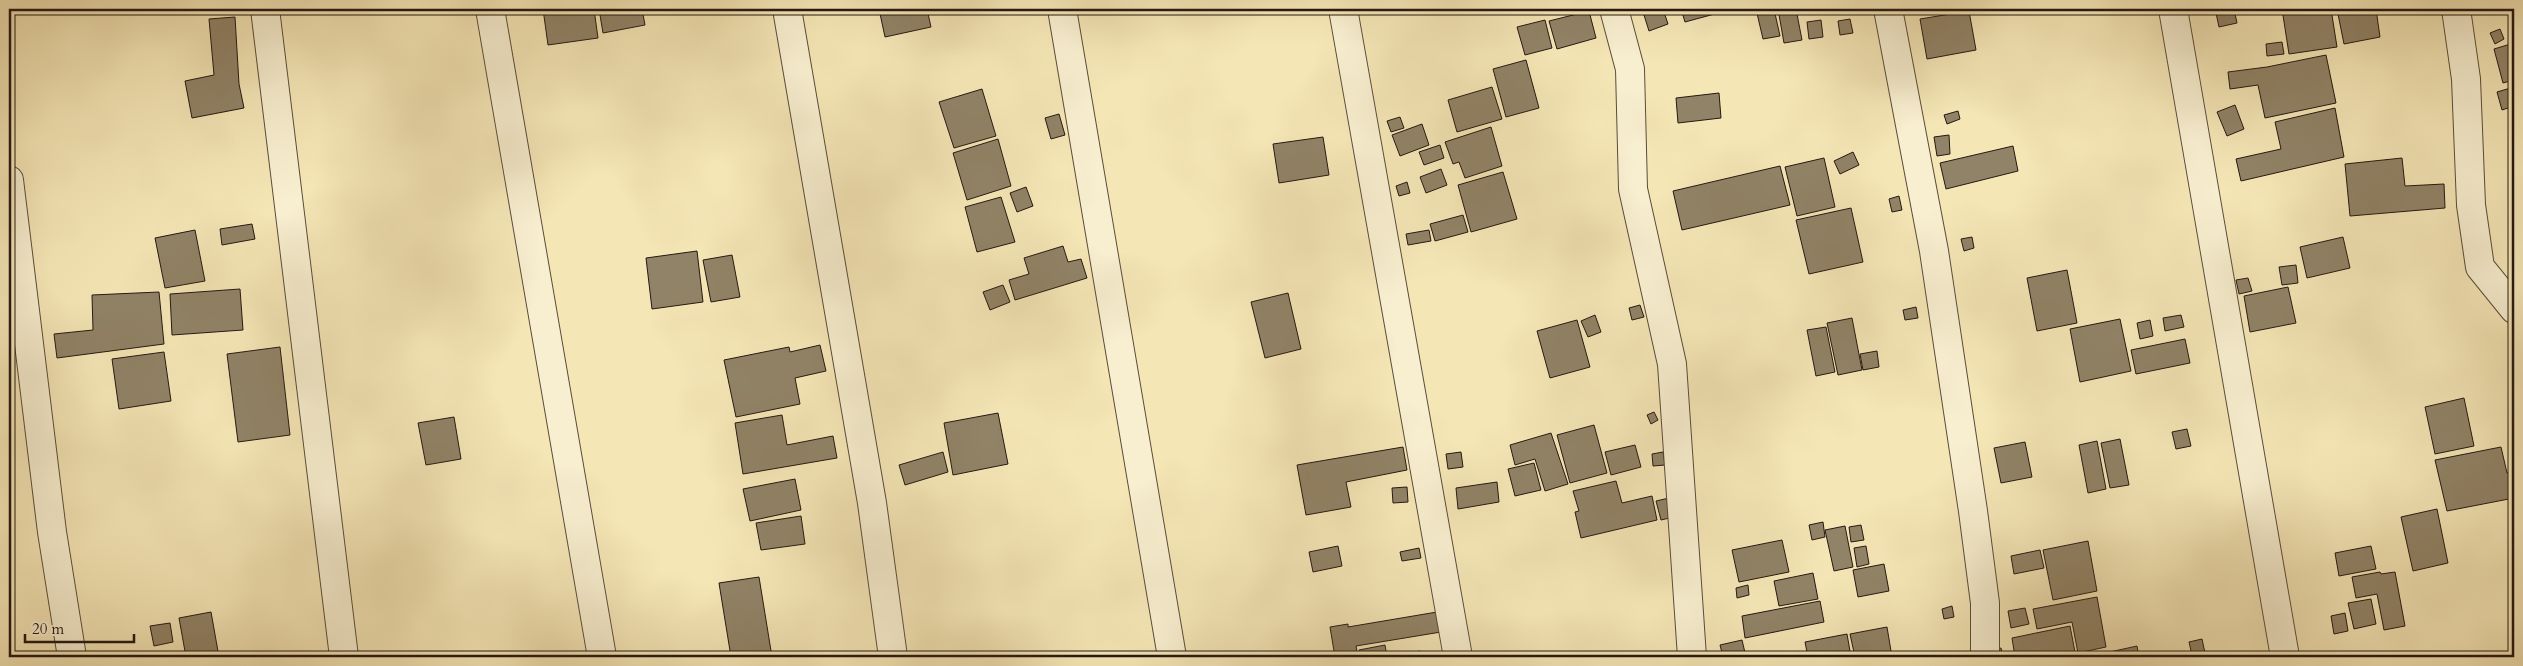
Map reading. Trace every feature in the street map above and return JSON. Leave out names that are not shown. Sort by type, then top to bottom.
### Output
[{"type":"street","points":[[265,9],[344,657]]},
{"type":"street","points":[[490,9],[602,657]]},
{"type":"street","points":[[787,9],[872,503],[893,657]]},
{"type":"street","points":[[1062,9],[1172,657]]},
{"type":"street","points":[[1343,9],[1458,657]]},
{"type":"street","points":[[1614,9],[1630,69],[1633,189],[1672,364],[1692,657]]},
{"type":"street","points":[[1888,9],[1934,252],[1955,386],[1985,603],[1985,657]]},
{"type":"street","points":[[2173,9],[2285,657]]},
{"type":"street","points":[[2456,9],[2466,79],[2471,205],[2480,267],[2514,309]]},
{"type":"street","points":[[9,180],[52,532],[72,657]]},
{"type":"building","points":[[543,9],[594,9],[598,38],[548,45]]},
{"type":"building","points":[[599,9],[642,9],[645,25],[603,33]]},
{"type":"building","points":[[879,9],[927,9],[931,27],[885,37]]},
{"type":"building","points":[[1663,9],[1668,24],[1649,31],[1644,15]]},
{"type":"building","points":[[1681,9],[1733,9],[1685,22]]},
{"type":"building","points":[[1756,9],[1774,9],[1780,36],[1763,39]]},
{"type":"building","points":[[1778,9],[1796,9],[1802,40],[1784,43]]},
{"type":"building","points":[[2234,9],[2237,23],[2219,27],[2216,13]]},
{"type":"building","points":[[2282,9],[2331,9],[2337,47],[2289,54]]},
{"type":"building","points":[[2337,9],[2376,9],[2380,37],[2344,44]]},
{"type":"building","points":[[1589,11],[1596,38],[1557,49],[1549,21]]},
{"type":"building","points":[[1969,11],[1976,50],[1927,59],[1920,19]]},
{"type":"building","points":[[235,17],[239,84],[244,108],[192,118],[185,81],[214,75],[209,19]]},
{"type":"building","points":[[1850,19],[1853,33],[1840,35],[1838,21]]},
{"type":"building","points":[[1545,20],[1552,48],[1525,55],[1517,27]]},
{"type":"building","points":[[1821,20],[1823,37],[1809,39],[1807,22]]},
{"type":"building","points":[[2500,29],[2504,39],[2495,44],[2490,33]]},
{"type":"building","points":[[2282,42],[2284,54],[2267,56],[2266,44]]},
{"type":"building","points":[[2514,43],[2514,80],[2503,83],[2494,49]]},
{"type":"building","points":[[2326,55],[2336,103],[2265,118],[2258,85],[2230,89],[2228,72],[2267,67]]},
{"type":"building","points":[[1526,60],[1539,108],[1506,117],[1493,69]]},
{"type":"building","points":[[1492,87],[1502,119],[1457,132],[1448,100]]},
{"type":"building","points":[[2514,87],[2514,106],[2502,110],[2497,92]]},
{"type":"building","points":[[982,89],[996,136],[954,148],[939,102]]},
{"type":"building","points":[[1719,93],[1721,118],[1678,123],[1676,98]]},
{"type":"building","points":[[2235,105],[2244,129],[2227,136],[2217,112]]},
{"type":"building","points":[[2335,108],[2344,157],[2241,181],[2236,159],[2281,149],[2275,122]]},
{"type":"building","points":[[1958,111],[1960,119],[1947,124],[1944,115]]},
{"type":"building","points":[[1059,114],[1065,135],[1051,139],[1045,118]]},
{"type":"building","points":[[1400,117],[1404,128],[1391,132],[1387,121]]},
{"type":"building","points":[[1422,124],[1429,145],[1400,156],[1392,135]]},
{"type":"building","points":[[1491,127],[1502,166],[1465,178],[1459,162],[1453,164],[1445,142]]},
{"type":"building","points":[[1949,135],[1950,154],[1937,156],[1934,137]]},
{"type":"building","points":[[1323,137],[1329,175],[1279,183],[1273,144]]},
{"type":"building","points":[[998,139],[1011,186],[967,200],[953,153]]},
{"type":"building","points":[[1440,145],[1444,158],[1424,165],[1419,152]]},
{"type":"building","points":[[2013,146],[2018,171],[1946,189],[1940,163]]},
{"type":"building","points":[[1853,152],[1859,165],[1840,174],[1834,161]]},
{"type":"building","points":[[1824,158],[1835,207],[1797,216],[1785,167]]},
{"type":"building","points":[[2402,158],[2405,186],[2444,184],[2445,208],[2350,216],[2345,164]]},
{"type":"building","points":[[1780,166],[1790,205],[1682,230],[1673,191]]},
{"type":"building","points":[[1441,169],[1447,185],[1426,193],[1420,177]]},
{"type":"building","points":[[1503,172],[1517,219],[1471,232],[1458,185]]},
{"type":"building","points":[[1407,182],[1410,193],[1399,196],[1396,186]]},
{"type":"building","points":[[1026,187],[1033,206],[1017,212],[1010,193]]},
{"type":"building","points":[[1899,196],[1902,210],[1892,212],[1889,199]]},
{"type":"building","points":[[1001,197],[1015,242],[977,252],[965,207]]},
{"type":"building","points":[[1851,208],[1863,262],[1809,274],[1796,220]]},
{"type":"building","points":[[1463,215],[1468,232],[1435,241],[1430,224]]},
{"type":"building","points":[[252,224],[255,239],[222,245],[220,229]]},
{"type":"building","points":[[195,230],[205,281],[165,288],[155,238]]},
{"type":"building","points":[[1429,230],[1431,241],[1408,245],[1406,234]]},
{"type":"building","points":[[1972,237],[1974,248],[1964,251],[1961,239]]},
{"type":"building","points":[[2343,237],[2350,268],[2307,278],[2300,247]]},
{"type":"building","points":[[1063,246],[1068,262],[1081,259],[1087,278],[1015,300],[1009,280],[1029,274],[1024,258]]},
{"type":"building","points":[[697,251],[703,302],[652,309],[646,258]]},
{"type":"building","points":[[732,255],[740,297],[711,302],[703,260]]},
{"type":"building","points":[[2296,265],[2298,283],[2282,285],[2279,267]]},
{"type":"building","points":[[2067,270],[2077,323],[2037,331],[2027,278]]},
{"type":"building","points":[[2248,278],[2252,291],[2239,294],[2236,280]]},
{"type":"building","points":[[1003,285],[1010,302],[990,310],[983,292]]},
{"type":"building","points":[[2288,287],[2296,323],[2250,332],[2244,296]]},
{"type":"building","points":[[240,289],[243,330],[172,335],[170,294]]},
{"type":"building","points":[[159,292],[164,344],[57,358],[54,334],[93,330],[92,295]]},
{"type":"building","points":[[1288,293],[1301,349],[1265,358],[1251,302]]},
{"type":"building","points":[[1640,305],[1644,317],[1632,320],[1629,308]]},
{"type":"building","points":[[1916,307],[1918,318],[1905,320],[1903,310]]},
{"type":"building","points":[[1595,315],[1601,332],[1588,337],[1581,321]]},
{"type":"building","points":[[2181,315],[2184,327],[2165,331],[2163,318]]},
{"type":"building","points":[[1852,318],[1862,370],[1838,375],[1827,323]]},
{"type":"building","points":[[2120,319],[2131,371],[2080,382],[2070,329]]},
{"type":"building","points":[[1577,320],[1590,367],[1550,378],[1537,331]]},
{"type":"building","points":[[2150,320],[2153,336],[2140,339],[2137,323]]},
{"type":"building","points":[[1826,327],[1835,372],[1816,376],[1807,330]]},
{"type":"building","points":[[2185,339],[2190,363],[2136,374],[2131,350]]},
{"type":"building","points":[[820,345],[826,371],[795,378],[800,404],[736,417],[724,360],[789,347],[790,352]]},
{"type":"building","points":[[280,347],[290,435],[238,442],[227,354]]},
{"type":"building","points":[[1877,351],[1879,367],[1863,370],[1860,354]]},
{"type":"building","points":[[164,352],[171,401],[119,409],[112,359]]},
{"type":"building","points":[[2464,398],[2474,446],[2435,454],[2425,407]]},
{"type":"building","points":[[1654,412],[1658,420],[1651,424],[1647,415]]},
{"type":"building","points":[[998,413],[1008,464],[953,475],[944,423]]},
{"type":"building","points":[[782,415],[787,445],[833,436],[837,458],[743,474],[735,423]]},
{"type":"building","points":[[454,417],[461,459],[426,465],[418,423]]},
{"type":"building","points":[[1594,425],[1607,473],[1570,483],[1557,435]]},
{"type":"building","points":[[2187,429],[2191,446],[2176,449],[2172,432]]},
{"type":"building","points":[[1551,433],[1568,484],[1545,491],[1535,459],[1515,465],[1510,445]]},
{"type":"building","points":[[2120,439],[2129,485],[2110,488],[2101,443]]},
{"type":"building","points":[[2097,441],[2106,489],[2088,493],[2079,445]]},
{"type":"building","points":[[2025,442],[2032,477],[2001,483],[1994,448]]},
{"type":"building","points":[[1635,445],[1641,467],[1611,475],[1605,452]]},
{"type":"building","points":[[1403,447],[1407,470],[1346,482],[1351,507],[1306,515],[1297,465]]},
{"type":"building","points":[[2501,447],[2507,473],[2514,472],[2514,498],[2447,511],[2435,460]]},
{"type":"building","points":[[943,452],[948,472],[905,485],[899,465]]},
{"type":"building","points":[[1461,452],[1463,467],[1448,469],[1446,454]]},
{"type":"building","points":[[1663,452],[1665,465],[1653,466],[1652,454]]},
{"type":"building","points":[[1534,463],[1541,490],[1515,496],[1508,469]]},
{"type":"building","points":[[795,479],[801,510],[750,521],[743,489]]},
{"type":"building","points":[[1616,481],[1622,503],[1652,496],[1657,520],[1581,538],[1575,512],[1579,511],[1573,491]]},
{"type":"building","points":[[1497,482],[1499,502],[1458,509],[1456,488]]},
{"type":"building","points":[[1407,487],[1408,502],[1393,503],[1392,488]]},
{"type":"building","points":[[1669,498],[1674,517],[1661,520],[1656,501]]},
{"type":"building","points":[[2437,509],[2448,563],[2413,571],[2401,517]]},
{"type":"building","points":[[801,516],[805,544],[761,550],[756,523]]},
{"type":"building","points":[[1823,522],[1825,537],[1812,540],[1809,525]]},
{"type":"building","points":[[1861,525],[1864,540],[1851,542],[1849,527]]},
{"type":"building","points":[[1845,526],[1853,567],[1834,571],[1825,530]]},
{"type":"building","points":[[1782,540],[1789,572],[1739,582],[1732,550]]},
{"type":"building","points":[[2088,541],[2097,591],[2053,600],[2043,550]]},
{"type":"building","points":[[1338,546],[1342,566],[1313,572],[1309,552]]},
{"type":"building","points":[[1866,546],[1869,564],[1857,567],[1854,548]]},
{"type":"building","points":[[2371,546],[2376,569],[2339,576],[2335,553]]},
{"type":"building","points":[[1419,548],[1421,558],[1402,561],[1400,552]]},
{"type":"building","points":[[2040,550],[2044,568],[2014,574],[2011,556]]},
{"type":"building","points":[[1884,564],[1889,591],[1858,597],[1853,570]]},
{"type":"building","points":[[2380,572],[2381,574],[2395,572],[2405,626],[2384,630],[2377,594],[2356,598],[2352,577]]},
{"type":"building","points":[[1813,573],[1818,599],[1779,606],[1774,581]]},
{"type":"building","points":[[759,577],[772,657],[731,657],[719,583]]},
{"type":"building","points":[[1748,585],[1749,595],[1737,598],[1736,588]]},
{"type":"building","points":[[2097,597],[2106,647],[2078,653],[2072,622],[2037,629],[2033,609]]},
{"type":"building","points":[[2371,599],[2376,624],[2354,629],[2348,603]]},
{"type":"building","points":[[1820,601],[1824,622],[1745,638],[1742,616]]},
{"type":"building","points":[[1952,606],[1954,617],[1944,619],[1942,609]]},
{"type":"building","points":[[2025,608],[2029,624],[2011,628],[2008,611]]},
{"type":"building","points":[[211,612],[219,657],[186,657],[179,618]]},
{"type":"building","points":[[1437,612],[1441,632],[1356,646],[1358,657],[1335,657],[1330,627],[1348,624],[1348,627]]},
{"type":"building","points":[[2345,613],[2348,631],[2334,634],[2331,616]]},
{"type":"building","points":[[170,623],[173,642],[154,646],[150,626]]},
{"type":"building","points":[[2070,626],[2075,652],[2049,657],[2015,657],[2012,638]]},
{"type":"building","points":[[1887,627],[1892,657],[1855,657],[1850,634]]},
{"type":"building","points":[[1847,634],[1851,657],[1808,657],[1805,642]]},
{"type":"building","points":[[2202,639],[2205,653],[2192,655],[2189,642]]},
{"type":"building","points":[[1742,640],[1746,657],[1723,657],[1720,645]]},
{"type":"building","points":[[1385,645],[1387,657],[1361,657],[1359,650]]},
{"type":"building","points":[[2137,646],[2139,657],[2096,657],[2096,655]]},
{"type":"building","points":[[2001,648],[2003,657],[1990,657],[1988,651]]},
{"type":"building","points":[[1420,651],[1421,657],[1390,657]]}]
